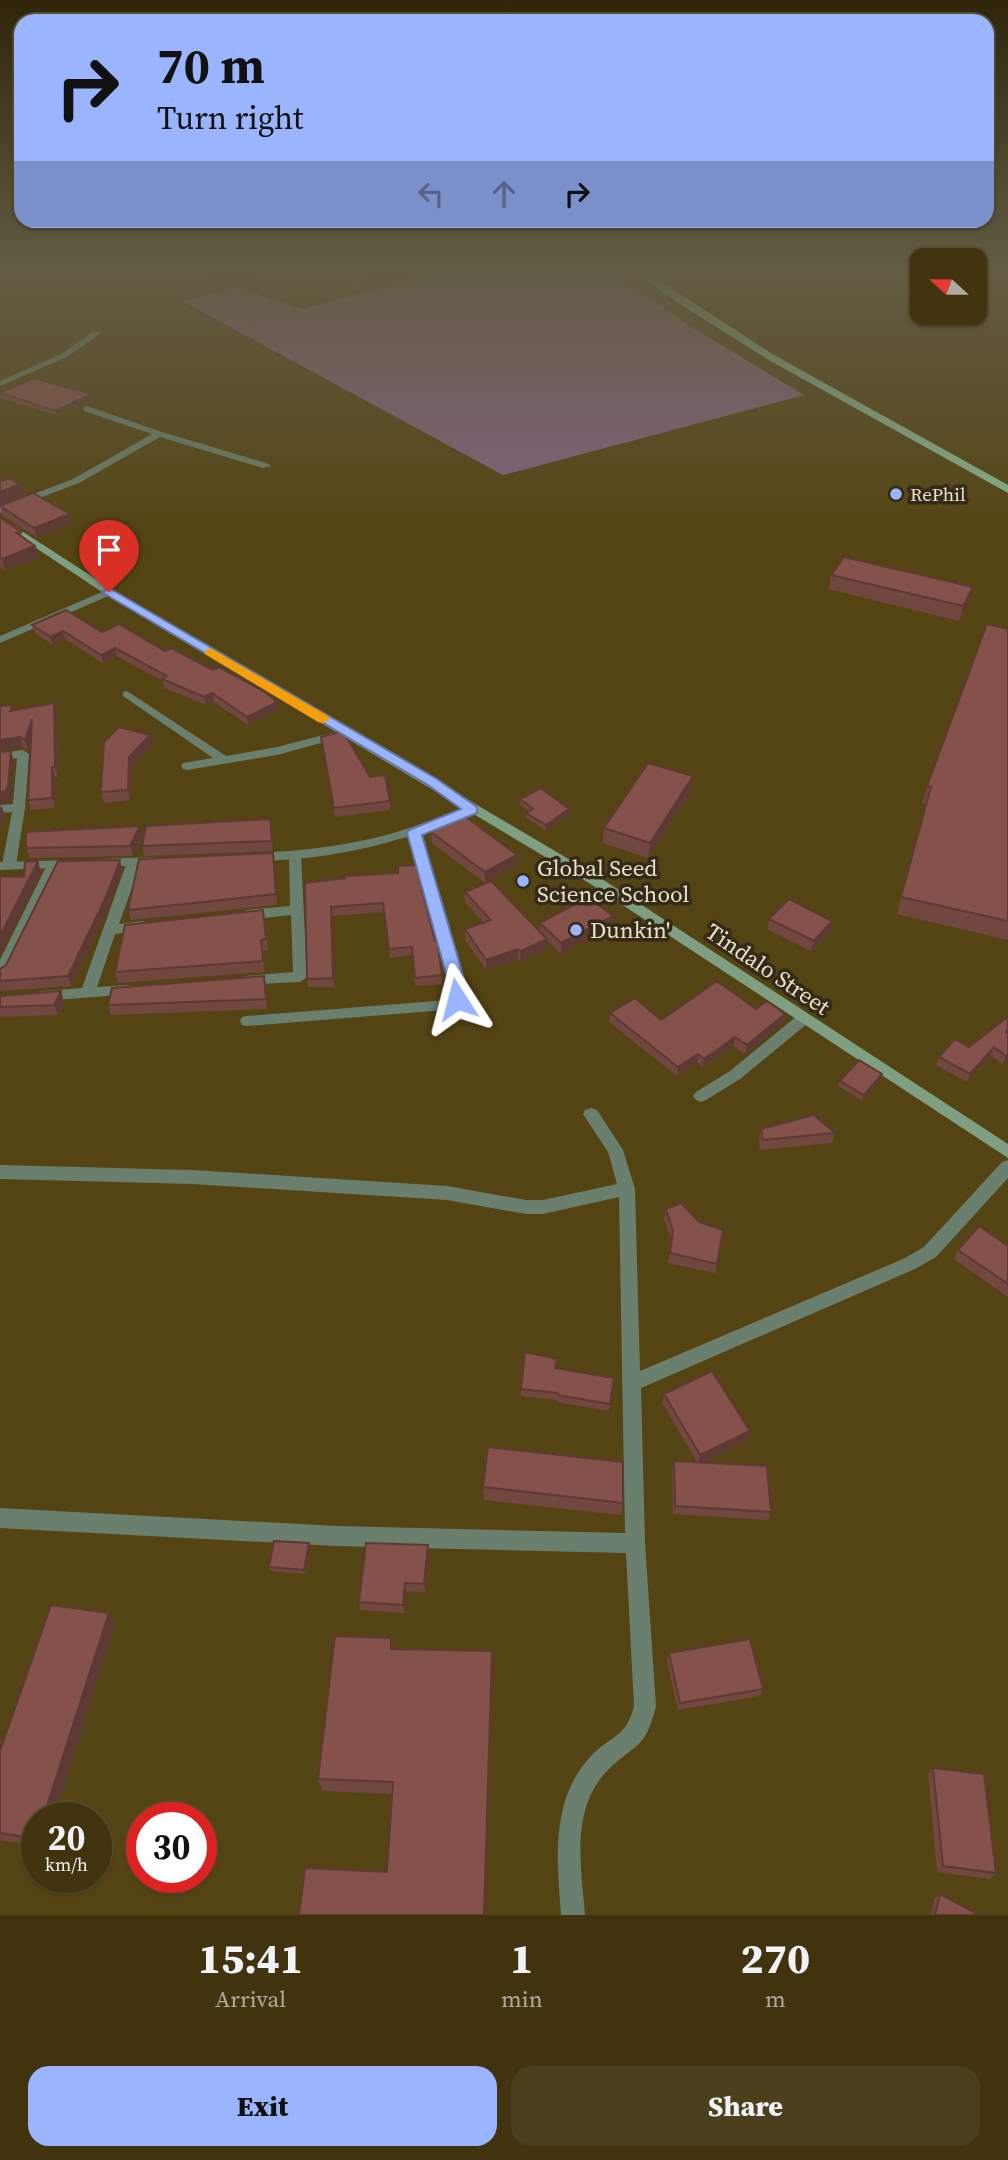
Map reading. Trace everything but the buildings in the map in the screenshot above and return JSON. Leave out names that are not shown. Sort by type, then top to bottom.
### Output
[{"type":"main road","points":[[772,357],[1008,490]]},
{"type":"main road","name":"Tindalo Street","points":[[2,523],[109,592],[432,782],[472,810],[594,880],[1007,1154]]},
{"type":"street","points":[[0,384],[61,357]]},
{"type":"street","points":[[87,410],[266,467]]},
{"type":"street","points":[[0,510],[76,481],[159,434]]},
{"type":"street","points":[[0,640],[109,592]]},
{"type":"street","points":[[127,694],[226,761]]},
{"type":"street","points":[[187,766],[277,751],[347,733]]},
{"type":"street","points":[[0,757],[23,754],[19,808],[4,866],[174,860]]},
{"type":"street","points":[[0,809],[19,808]]},
{"type":"street","points":[[242,858],[295,856],[358,848],[414,833],[472,810]]},
{"type":"street","points":[[247,1021],[453,1005],[459,992],[414,833]]},
{"type":"street","points":[[234,982],[300,977],[295,856]]},
{"type":"street","points":[[88,992],[134,862]]},
{"type":"street","points":[[0,974],[54,865]]},
{"type":"street","points":[[230,917],[297,910]]},
{"type":"street","points":[[109,930],[163,924]]},
{"type":"street","points":[[25,997],[141,989]]},
{"type":"street","points":[[701,1096],[735,1075],[803,1018]]},
{"type":"street","points":[[573,1915],[569,1820],[577,1795],[600,1762],[628,1743],[641,1727],[645,1706],[635,1543],[627,1189],[615,1150],[591,1114]]},
{"type":"street","points":[[632,1383],[909,1264],[930,1252],[1007,1154]]},
{"type":"street","points":[[0,1171],[193,1177],[447,1193],[526,1207],[543,1207],[627,1189]]},
{"type":"street","points":[[0,1518],[337,1536],[635,1543]]},
{"type":"shaded area","points":[[286,357],[742,357],[804,395],[503,475]]},
{"type":"slow traffic","points":[[210,652],[323,719]]},
{"type":"place","name":"RePhil","points":[[896,494]]},
{"type":"place","name":"Global Seed Science School","points":[[523,881]]},
{"type":"place","name":"Dunkin'","points":[[576,930]]},
{"type":"route","points":[[109,592],[432,782],[472,810],[414,833],[459,992],[457,999]]}]
